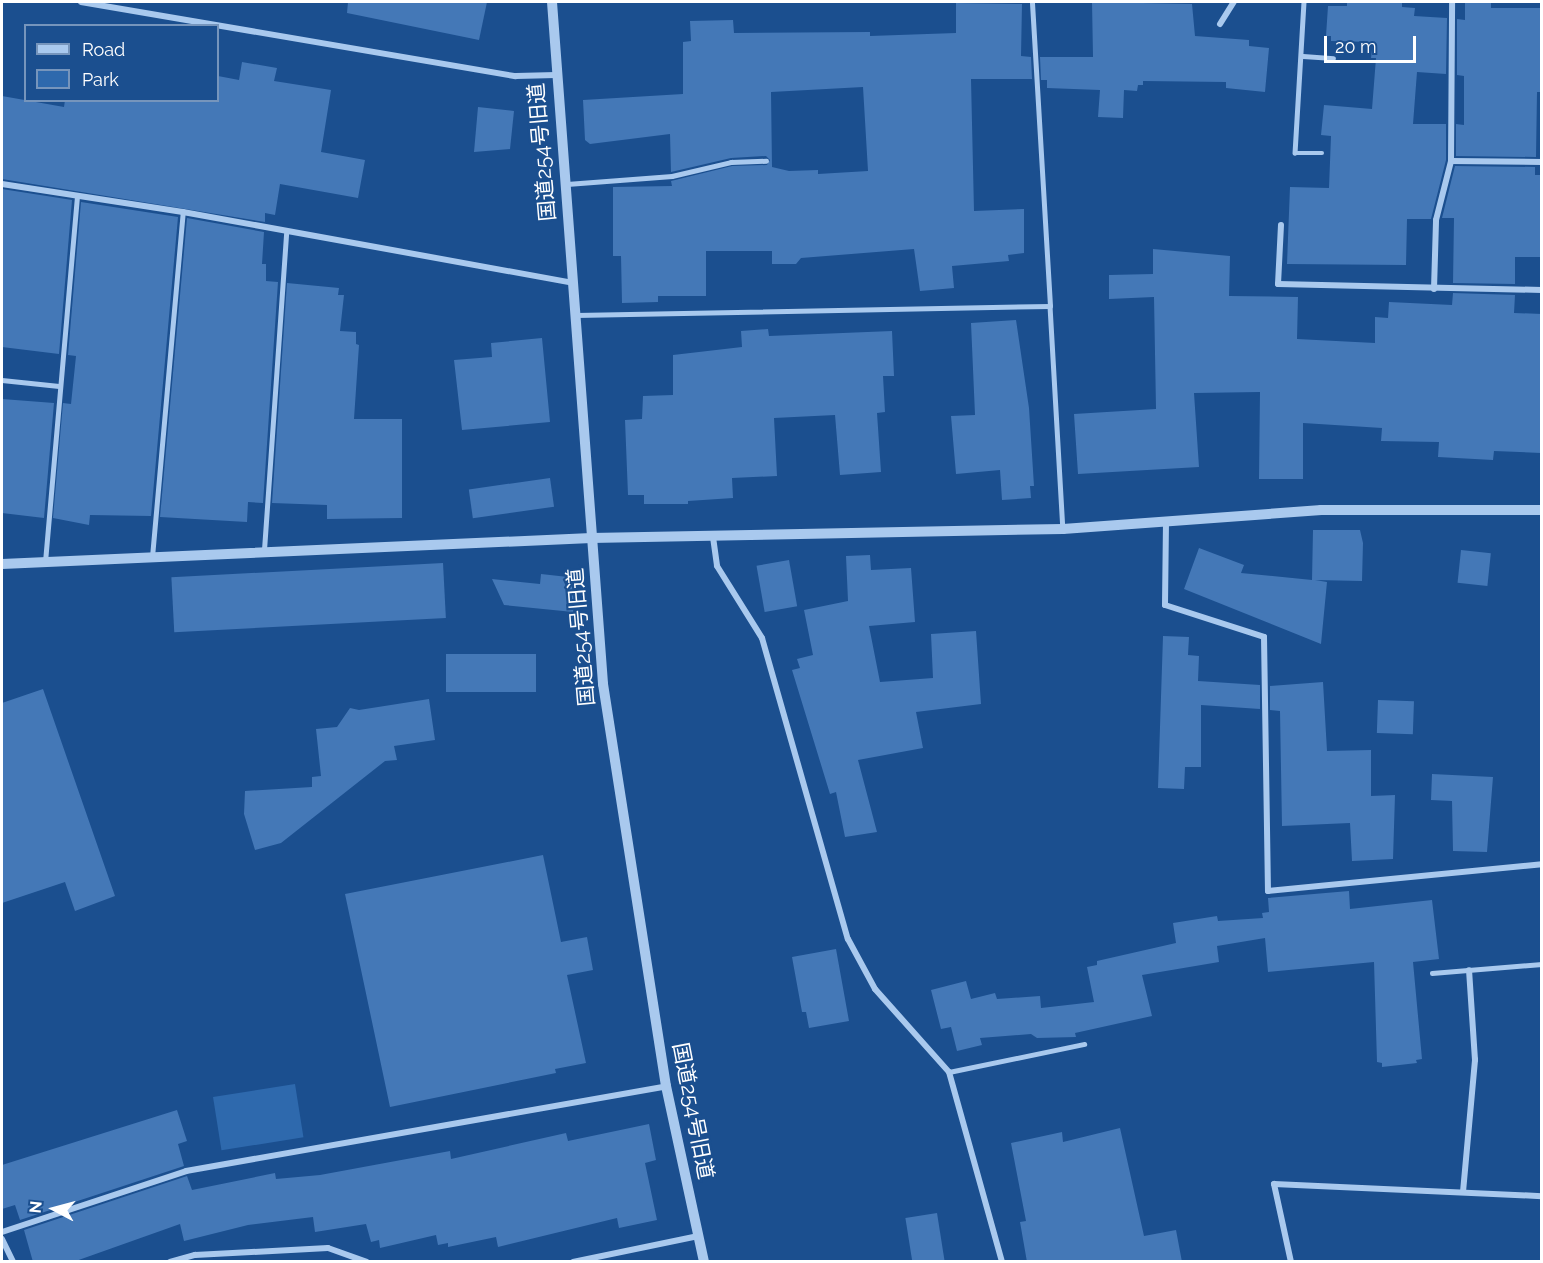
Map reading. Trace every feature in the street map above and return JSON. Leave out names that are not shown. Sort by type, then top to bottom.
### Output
[{"type":"street","points":[[81,2],[210,24]]},
{"type":"street","name":"国道254号旧道","points":[[552,2],[603,684],[666,1086],[704,1262]]},
{"type":"street","points":[[1220,24],[1234,2]]},
{"type":"street","points":[[1434,289],[1436,220],[1451,161],[1452,2]]},
{"type":"street","points":[[219,25],[516,76],[556,75]]},
{"type":"street","points":[[1451,161],[1542,162]]},
{"type":"street","points":[[2,184],[183,212],[572,283]]},
{"type":"street","points":[[1281,225],[1278,284],[1542,290]]},
{"type":"street","points":[[2,564],[264,550],[591,538],[1063,529],[1322,510],[1542,510]]},
{"type":"street","points":[[1166,522],[1165,605],[1264,637],[1268,891],[1542,864]]},
{"type":"street","points":[[713,537],[717,566],[762,638],[848,939],[875,989],[949,1072],[1002,1262]]},
{"type":"street","points":[[1463,1192],[1475,1060],[1469,970]]},
{"type":"street","points":[[2,1232],[186,1171],[666,1086]]},
{"type":"street","points":[[1291,1262],[1275,1184],[1542,1196]]},
{"type":"street","points":[[573,1262],[698,1236]]},
{"type":"street","points":[[2,1239],[13,1262]]},
{"type":"street","points":[[170,1262],[195,1255],[328,1248],[367,1262]]},
{"type":"lane","points":[[1032,2],[1063,529]]},
{"type":"lane","points":[[1304,2],[1303,56],[1295,153],[1322,153]]},
{"type":"lane","points":[[1303,56],[1333,58]]},
{"type":"lane","points":[[564,184],[672,176],[731,162],[766,161]]},
{"type":"lane","points":[[45,562],[77,197]]},
{"type":"lane","points":[[152,557],[183,212]]},
{"type":"lane","points":[[264,550],[286,231]]},
{"type":"lane","points":[[576,315],[1050,306]]},
{"type":"lane","points":[[2,380],[59,386]]},
{"type":"lane","points":[[1432,973],[1542,964]]},
{"type":"lane","points":[[949,1072],[1084,1044]]},
{"type":"green space","points":[[295,1084],[303,1137],[221,1150],[213,1097]]},
{"type":"building","points":[[348,2],[487,2],[479,40],[347,13]]},
{"type":"building","points":[[1092,2],[1192,4],[1195,36],[1249,40],[1249,46],[1269,48],[1265,92],[1226,88],[1226,82],[1143,81],[1143,85],[1138,85],[1137,91],[1124,90],[1123,118],[1098,117],[1100,90],[1047,88],[1047,80],[1041,80],[1040,57],[1093,57]]},
{"type":"building","points":[[1347,2],[1402,3],[1402,7],[1415,8],[1414,16],[1447,18],[1446,74],[1417,72],[1413,124],[1446,124],[1446,160],[1431,219],[1407,219],[1406,265],[1287,264],[1290,187],[1329,188],[1331,136],[1321,135],[1324,105],[1372,109],[1376,58],[1371,58],[1373,42],[1331,41],[1331,36],[1326,36],[1328,6],[1347,6]]},
{"type":"building","points":[[1465,2],[1491,3],[1491,8],[1542,8],[1542,92],[1537,92],[1536,157],[1456,156],[1456,124],[1464,125],[1464,76],[1457,75],[1457,19],[1465,20]]},
{"type":"building","points":[[956,3],[1022,4],[1021,56],[1031,57],[1032,79],[971,79],[974,211],[1024,209],[1024,253],[1008,255],[1009,261],[952,266],[954,288],[920,291],[914,249],[801,258],[796,264],[772,264],[772,251],[706,251],[706,296],[658,296],[658,302],[622,303],[621,256],[613,256],[613,187],[672,186],[671,181],[732,166],[767,165],[770,160],[766,156],[731,158],[671,172],[670,134],[590,144],[585,140],[583,100],[683,94],[683,42],[691,41],[690,21],[733,20],[734,33],[870,32],[870,36],[956,33]],"holes":[[[863,87],[868,171],[818,174],[818,170],[789,171],[772,167],[771,92]]]},
{"type":"building","points":[[242,62],[277,68],[274,81],[331,90],[321,152],[365,160],[358,198],[280,184],[275,215],[265,213],[265,222],[2,179],[2,96],[24,100],[24,102],[64,107],[65,102],[219,102],[219,76],[239,80]]},
{"type":"building","points":[[478,107],[514,111],[510,149],[474,152]]},
{"type":"building","points":[[1455,166],[1535,167],[1535,175],[1542,175],[1542,257],[1515,257],[1515,284],[1453,283],[1454,218],[1442,218]]},
{"type":"building","points":[[2,189],[72,200],[59,354],[2,347]]},
{"type":"building","points":[[81,202],[178,217],[151,516],[90,515],[89,525],[53,518],[63,403],[71,404],[76,356],[68,355]]},
{"type":"building","points":[[187,218],[264,232],[262,264],[266,264],[266,281],[278,282],[263,503],[248,502],[247,522],[160,517]]},
{"type":"building","points":[[1153,249],[1230,256],[1229,296],[1298,297],[1297,339],[1375,343],[1375,317],[1388,318],[1389,302],[1452,305],[1453,293],[1515,295],[1514,313],[1542,314],[1541,453],[1494,451],[1493,460],[1438,457],[1439,442],[1381,441],[1382,428],[1303,423],[1303,479],[1259,479],[1260,392],[1194,393],[1199,467],[1078,474],[1074,414],[1156,409],[1154,297],[1109,299],[1109,275],[1153,274]]},
{"type":"building","points":[[287,283],[339,288],[338,295],[344,295],[340,331],[356,332],[356,344],[359,345],[354,419],[402,419],[402,518],[327,519],[327,505],[272,503]]},
{"type":"building","points":[[1016,320],[1029,408],[1034,486],[1030,486],[1031,498],[1002,500],[1000,470],[956,474],[951,416],[975,415],[971,323]]},
{"type":"building","points":[[768,329],[769,336],[892,331],[894,376],[883,376],[885,412],[877,413],[881,472],[840,475],[835,415],[774,418],[777,476],[732,478],[733,498],[688,501],[688,504],[644,504],[644,495],[628,495],[625,420],[642,419],[643,396],[673,395],[673,355],[742,347],[741,331]]},
{"type":"building","points":[[542,338],[550,422],[462,430],[454,360],[492,357],[491,343]]},
{"type":"building","points":[[2,399],[54,403],[44,518],[2,513]]},
{"type":"building","points":[[550,478],[554,507],[473,518],[469,489]]},
{"type":"building","points":[[1313,530],[1360,530],[1363,543],[1362,581],[1315,580],[1327,582],[1321,644],[1184,589],[1199,548],[1244,565],[1241,573],[1312,580]]},
{"type":"building","points":[[1461,550],[1491,553],[1487,586],[1458,583]]},
{"type":"building","points":[[870,555],[871,570],[911,568],[915,622],[869,626],[880,682],[933,678],[931,634],[976,631],[981,704],[916,712],[923,748],[858,760],[877,832],[845,837],[836,792],[830,794],[792,670],[800,668],[797,659],[813,655],[804,610],[848,601],[846,556]]},
{"type":"building","points":[[789,560],[797,606],[765,612],[757,566]]},
{"type":"building","points":[[443,563],[446,618],[174,632],[171,577]]},
{"type":"building","points":[[541,574],[577,578],[573,612],[504,605],[492,579],[540,584]]},
{"type":"building","points":[[1163,636],[1189,637],[1188,655],[1199,656],[1198,681],[1260,685],[1260,709],[1201,705],[1201,767],[1185,767],[1184,789],[1158,788]]},
{"type":"building","points":[[446,654],[536,654],[536,692],[446,692]]},
{"type":"building","points":[[1323,682],[1327,751],[1371,750],[1371,796],[1395,795],[1393,859],[1352,861],[1350,823],[1282,826],[1280,711],[1270,710],[1270,686]]},
{"type":"building","points":[[43,689],[115,896],[75,911],[65,882],[2,903],[2,703]]},
{"type":"building","points":[[429,699],[435,740],[394,746],[397,760],[385,761],[281,843],[255,850],[244,814],[245,791],[312,787],[312,777],[321,776],[316,729],[337,727],[350,708],[359,710]]},
{"type":"building","points":[[1378,700],[1414,701],[1413,734],[1377,733]]},
{"type":"building","points":[[1432,774],[1493,777],[1487,852],[1453,851],[1452,801],[1431,800]]},
{"type":"building","points":[[543,855],[561,942],[587,937],[593,970],[567,975],[586,1063],[555,1069],[556,1073],[390,1107],[345,894]]},
{"type":"building","points":[[1349,891],[1350,909],[1432,900],[1439,959],[1413,962],[1422,1059],[1416,1060],[1417,1063],[1382,1067],[1382,1063],[1377,1062],[1374,962],[1268,972],[1265,938],[1217,946],[1219,962],[1142,975],[1152,1016],[1075,1033],[1076,1037],[1037,1038],[1031,1034],[980,1038],[982,1045],[957,1051],[951,1027],[941,1029],[931,990],[966,981],[971,999],[995,993],[997,999],[1040,996],[1041,1008],[1094,1002],[1087,967],[1097,965],[1097,961],[1176,943],[1173,923],[1217,916],[1218,921],[1263,918],[1262,913],[1269,912],[1268,898]]},
{"type":"building","points":[[836,949],[849,1021],[809,1028],[806,1012],[802,1012],[792,957]]},
{"type":"building","points":[[177,1110],[187,1141],[178,1144],[184,1166],[20,1220],[15,1205],[2,1209],[2,1165]]},
{"type":"building","points":[[649,1124],[656,1160],[645,1163],[657,1220],[619,1228],[617,1218],[498,1247],[496,1237],[448,1247],[448,1243],[438,1245],[436,1235],[380,1248],[379,1240],[371,1242],[366,1224],[315,1232],[313,1217],[248,1225],[184,1241],[180,1224],[73,1262],[33,1262],[24,1230],[187,1176],[192,1190],[275,1173],[276,1179],[320,1175],[450,1151],[451,1159],[566,1133],[568,1141]]},
{"type":"building","points":[[1120,1128],[1144,1236],[1176,1230],[1182,1262],[1027,1262],[1020,1222],[1026,1221],[1011,1143],[1062,1132],[1063,1142]]},
{"type":"building","points":[[937,1213],[945,1262],[912,1262],[905,1218]]}]
